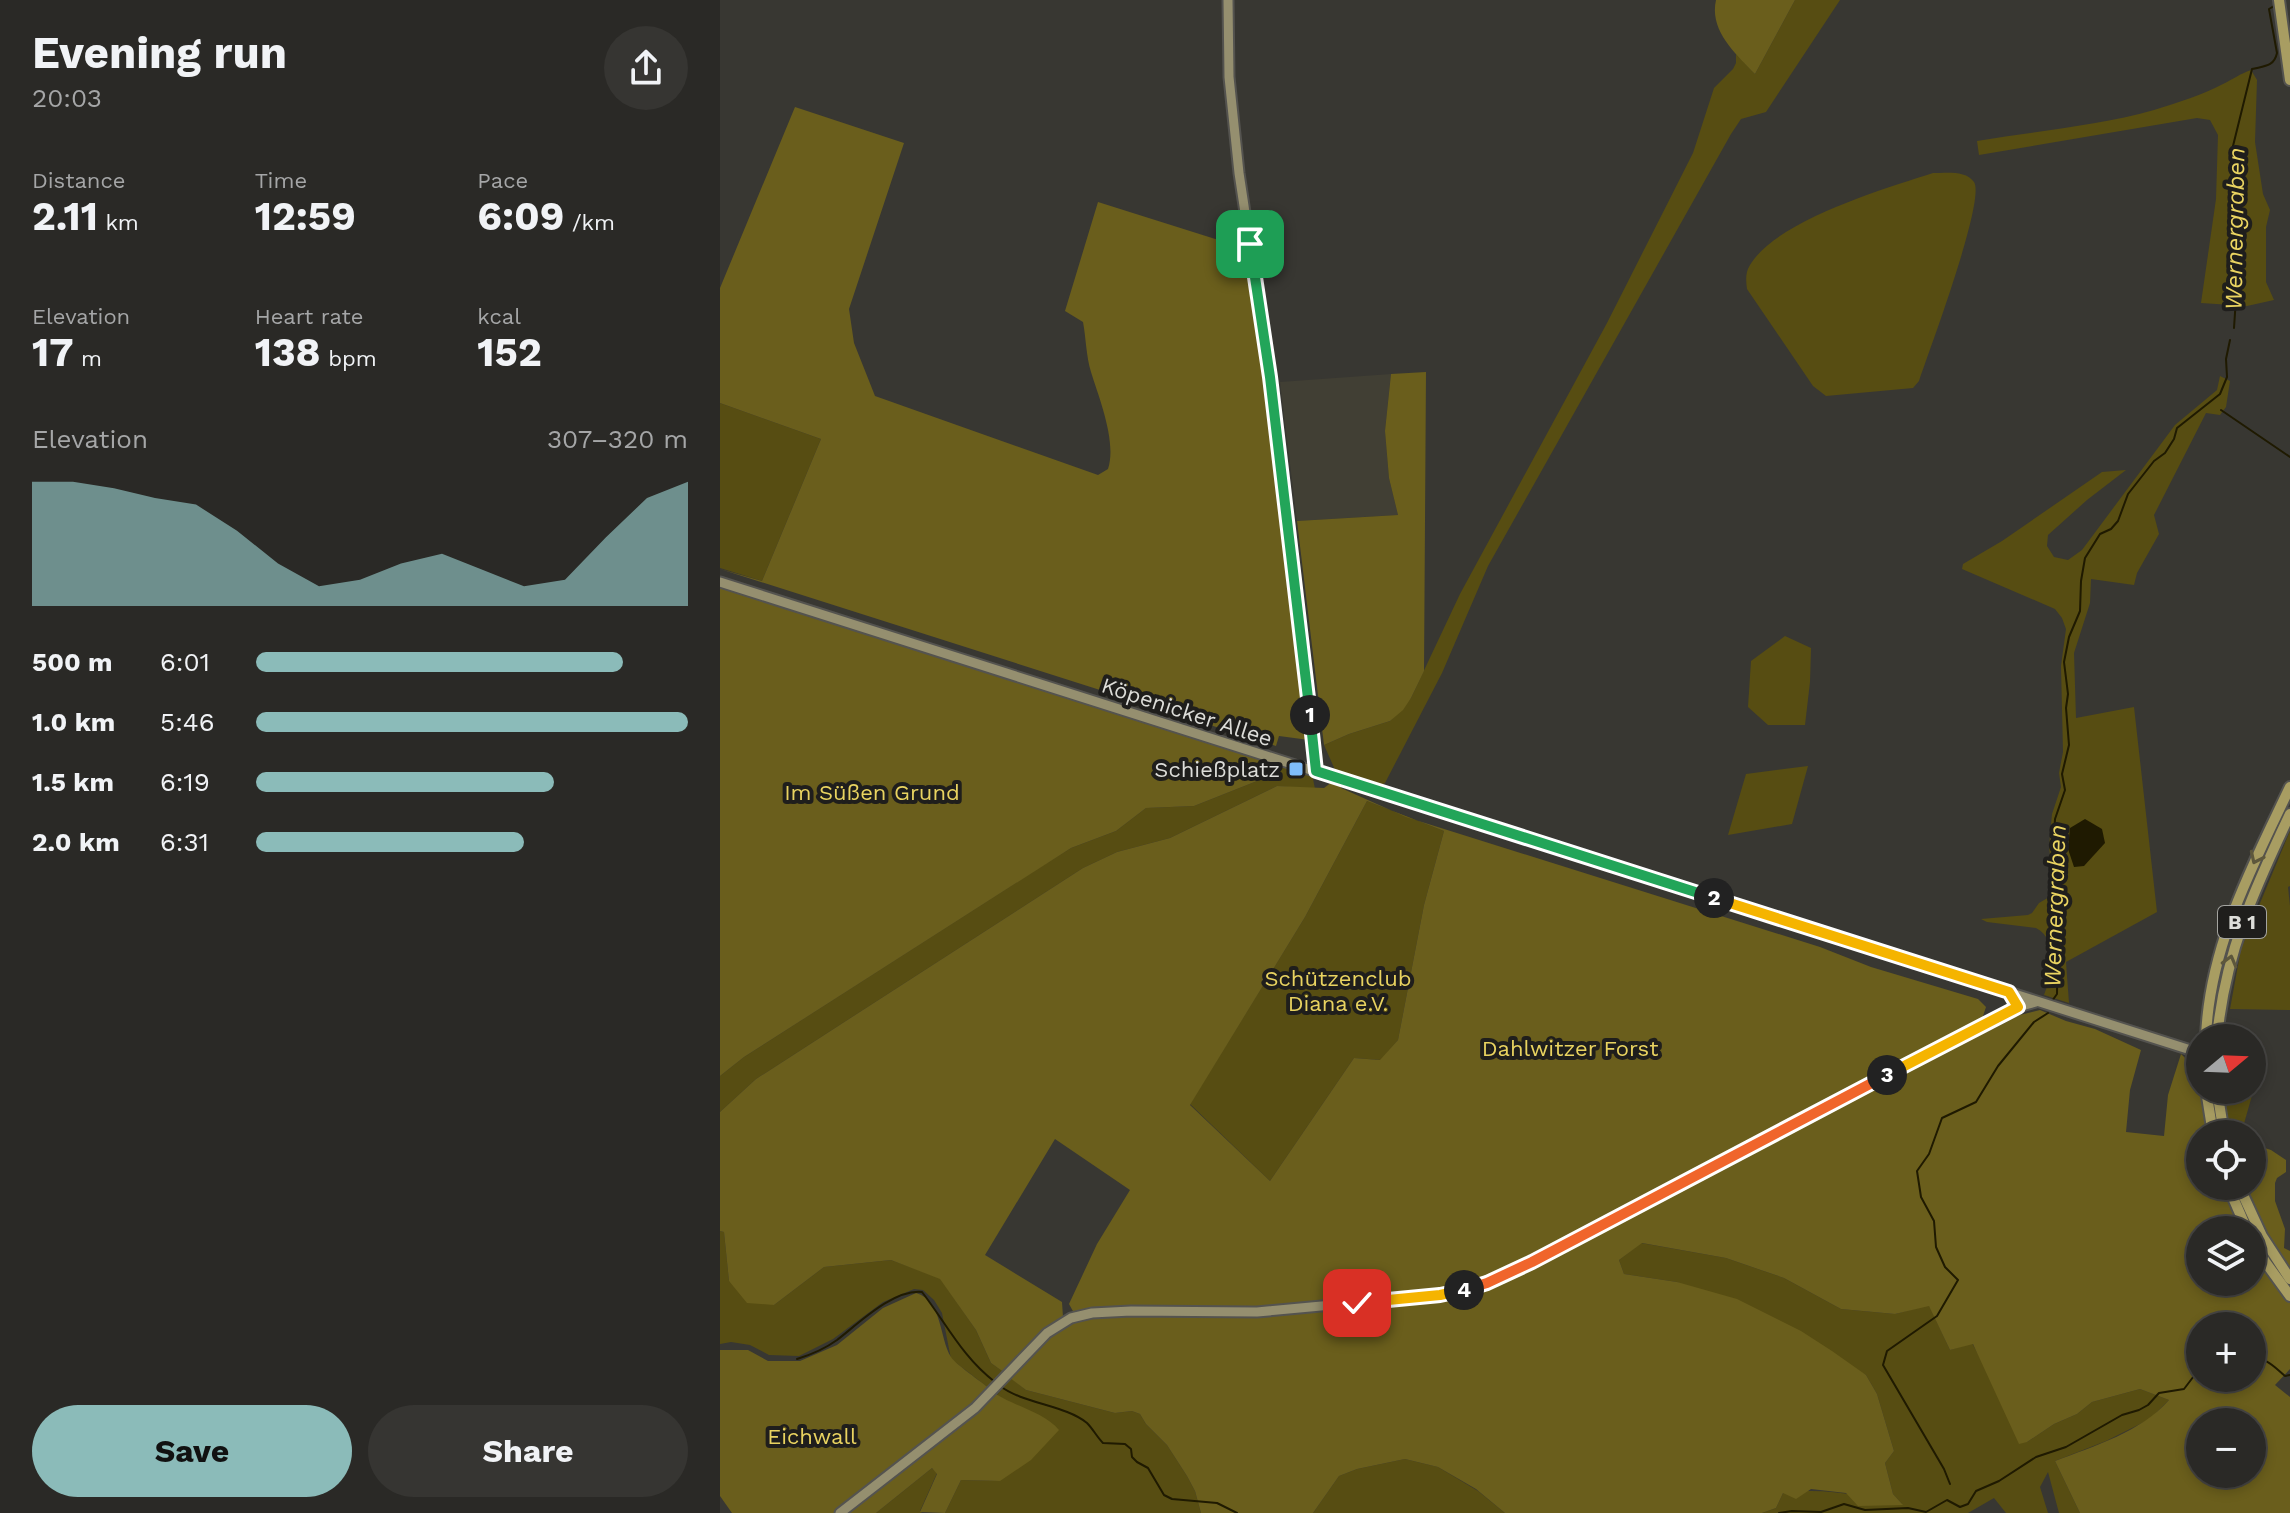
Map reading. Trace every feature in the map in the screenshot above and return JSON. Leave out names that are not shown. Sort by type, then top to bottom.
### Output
[{"type":"main road","points":[[2279,0],[2290,80]]},
{"type":"main road","name":"B 1","points":[[2207,1024],[2210,990],[2224,939],[2245,882],[2290,787]]},
{"type":"main road","name":"B 1","points":[[2218,1024],[2221,998],[2239,930],[2290,814]]},
{"type":"main road","points":[[2245,1200],[2262,1236],[2290,1279]]},
{"type":"main road","points":[[2266,1263],[2290,1296]]},
{"type":"street","points":[[1228,0],[1229,77],[1239,173],[1270,377],[1316,771]]},
{"type":"street","name":"Köpenicker Allee","points":[[720,582],[2186,1049]]},
{"type":"street","points":[[2009,992],[2021,1006]]},
{"type":"street","points":[[840,1513],[975,1408],[1047,1333],[1071,1318],[1131,1311],[1257,1312],[1440,1295],[1487,1283],[2021,1006],[2039,1002]]},
{"type":"shaded area","points":[[1391,374],[1385,431],[1389,478],[1398,515],[1297,521],[1280,382]]},
{"type":"shaded area","points":[[2085,819],[2102,829],[2105,843],[2084,866],[2074,867],[2068,849],[2070,828]]},
{"type":"green space","points":[[1716,0],[1795,0],[1755,74],[1720,32],[1716,22]]},
{"type":"green space","points":[[1795,0],[1840,0],[1766,112],[1741,119],[1731,134],[1488,566],[1442,673],[1385,783],[1377,787],[1344,778],[1344,774],[1336,772],[1324,745],[1390,721],[1411,698],[1460,594],[1607,323],[1693,153],[1714,88],[1733,69],[1736,54],[1755,74]]},
{"type":"green space","points":[[2251,70],[2257,80],[2255,142],[2263,194],[2270,210],[2266,227],[2266,282],[2274,300],[2247,306],[2201,303],[2216,199],[2218,135],[2210,120],[2197,118],[1979,155],[1977,141],[2132,116],[2207,92]]},
{"type":"green space","points":[[795,107],[904,143],[849,309],[854,343],[875,396],[1098,475],[1108,469],[1109,433],[1089,366],[1083,322],[1065,311],[1098,202],[1247,249],[1309,740],[1279,736],[1276,746],[720,569],[762,581],[821,439],[720,403],[720,288]]},
{"type":"green space","points":[[1933,173],[1955,173],[1970,178],[1974,182],[1975,195],[1964,246],[1919,381],[1913,388],[1826,396],[1813,386],[1747,289],[1748,268],[1764,249],[1807,220],[1861,197]]},
{"type":"green space","points":[[1426,372],[1424,671],[1403,710],[1390,721],[1324,745],[1297,521],[1398,515],[1389,478],[1385,431],[1391,374]]},
{"type":"green space","points":[[2220,376],[2230,381],[2226,407],[2220,415],[2206,413],[2154,515],[2159,534],[2137,573],[2134,585],[2091,579],[2090,603],[2074,653],[2076,718],[2134,707],[2157,912],[2066,962],[2069,1003],[2044,995],[2052,958],[2043,934],[2036,928],[1981,919],[2028,915],[2051,896],[2049,847],[2052,814],[2061,787],[2061,666],[2066,629],[2055,609],[1962,569],[1963,564],[2102,472],[2126,470],[2048,535],[2047,546],[2054,557],[2068,560],[2082,550],[2175,425],[2217,390]]},
{"type":"green space","points":[[720,403],[821,439],[762,581],[720,568]]},
{"type":"green space","name":"Im Süßen Grund","points":[[720,584],[1273,760],[1270,772],[1257,781],[1194,806],[1146,808],[1116,831],[1071,848],[744,1057],[720,1076]]},
{"type":"green space","points":[[1785,636],[1811,648],[1805,725],[1768,725],[1748,707],[1751,661]]},
{"type":"green space","points":[[1273,760],[1312,774],[1315,789],[1277,786],[1170,838],[1117,852],[1083,868],[756,1079],[720,1112],[720,1076],[744,1057],[1042,866],[1071,848],[1116,831],[1146,808],[1194,806],[1257,781],[1270,772]]},
{"type":"green space","points":[[1808,766],[1792,824],[1728,835],[1746,774]]},
{"type":"green space","name":"Dahlwitzer Forst","points":[[1336,779],[1340,780],[1341,788],[1392,811],[1367,801],[1305,917],[1190,1105],[1270,1181],[1354,1058],[1380,1060],[1398,1040],[1424,905],[1444,831],[1417,820],[1978,999],[1986,1007],[1981,1022],[1488,1280],[1437,1293],[1248,1310],[1074,1313],[1069,1304],[1097,1244],[1130,1190],[1055,1139],[985,1255],[1062,1302],[1063,1317],[1047,1329],[1005,1373],[991,1363],[976,1330],[940,1279],[891,1260],[824,1267],[774,1305],[747,1303],[729,1281],[724,1232],[720,1231],[720,1112],[756,1079],[1083,868],[1117,852],[1170,838],[1277,786],[1324,788]]},
{"type":"green space","name":"Schützenclub Diana e.V.","points":[[1367,801],[1444,831],[1424,905],[1398,1040],[1381,1060],[1354,1058],[1270,1181],[1190,1104],[1305,917]]},
{"type":"green space","points":[[2290,831],[2290,1010],[2230,1009],[2241,949]]},
{"type":"green space","points":[[2040,1010],[2095,1029],[2141,1050],[2130,1090],[2126,1132],[2164,1136],[2168,1095],[2181,1054],[2186,1059],[2186,1104],[2202,1104],[2205,1120],[2186,1120],[2186,1200],[2229,1200],[2236,1216],[2186,1216],[2186,1296],[2266,1296],[2266,1269],[2290,1302],[2290,1369],[2275,1385],[2290,1397],[2290,1513],[2080,1513],[2055,1461],[2131,1429],[2169,1400],[2140,1389],[2092,1402],[2077,1414],[2019,1444],[1973,1344],[1950,1350],[1929,1306],[1895,1314],[1841,1309],[1784,1278],[1726,1258],[1642,1243],[1619,1260],[1624,1274],[1677,1282],[1737,1299],[1801,1331],[1866,1375],[1877,1394],[1894,1451],[1885,1463],[1893,1494],[1903,1505],[1858,1506],[1846,1493],[1811,1489],[1796,1499],[1783,1493],[1776,1508],[1762,1513],[1505,1513],[1476,1489],[1438,1467],[1405,1459],[1339,1476],[1313,1513],[1201,1513],[1187,1476],[1167,1445],[1140,1414],[1132,1411],[1115,1413],[1026,1390],[1010,1378],[1044,1338],[1079,1318],[1122,1314],[1245,1315],[1462,1293],[1984,1027],[1987,1032],[2020,1015]]},
{"type":"green space","points":[[2225,1104],[2250,1104],[2245,1120],[2228,1120]]},
{"type":"green space","points":[[2266,1148],[2286,1160],[2286,1172],[2275,1183],[2275,1201],[2285,1229],[2284,1248],[2290,1251],[2290,1270],[2266,1231],[2266,1216],[2259,1216],[2252,1200],[2266,1200]]},
{"type":"green space","points":[[720,1231],[724,1232],[729,1281],[774,1305],[824,1267],[891,1260],[940,1278],[976,1330],[991,1363],[1004,1372],[990,1389],[951,1359],[942,1313],[923,1290],[914,1289],[883,1302],[833,1339],[799,1356],[769,1355],[750,1345],[731,1342],[720,1344]]},
{"type":"green space","points":[[1641,1243],[1726,1258],[1784,1278],[1841,1309],[1895,1314],[1929,1305],[1950,1350],[1972,1343],[2027,1442],[2092,1402],[2140,1389],[2169,1400],[2150,1419],[2055,1461],[2080,1513],[2059,1513],[2048,1472],[2040,1487],[2048,1513],[2006,1513],[1994,1498],[1968,1513],[1762,1513],[1776,1508],[1783,1493],[1799,1491],[1843,1493],[1902,1504],[1893,1494],[1885,1463],[1894,1451],[1877,1394],[1866,1375],[1677,1282],[1624,1274],[1619,1260]]},
{"type":"green space","name":"Eichwall","points":[[916,1293],[925,1297],[936,1312],[951,1357],[990,1389],[836,1513],[732,1513],[720,1496],[720,1350],[748,1350],[768,1361],[800,1361],[837,1345],[883,1308]]},
{"type":"green space","points":[[1011,1378],[1026,1390],[1115,1413],[1132,1411],[1140,1414],[1167,1445],[1187,1476],[1201,1513],[945,1513],[961,1480],[1000,1481],[1007,1401],[997,1395]]},
{"type":"green space","points":[[996,1394],[1046,1419],[1059,1430],[1031,1460],[1000,1481],[961,1480],[945,1513],[920,1512],[937,1474],[932,1468],[876,1513],[845,1513]]},
{"type":"green space","points":[[1405,1459],[1438,1467],[1478,1491],[1505,1513],[1313,1513],[1339,1476]]},
{"type":"green space","points":[[932,1468],[937,1473],[920,1511],[922,1513],[876,1513]]},
{"type":"waterway","name":"Wernergraben","points":[[2234,328],[2237,283],[2232,199],[2237,164],[2233,146],[2252,69],[2271,63],[2276,58],[2269,9],[2274,6]]},
{"type":"waterway","name":"Wernergraben","points":[[2052,1001],[2057,994],[2055,819],[2065,790],[2062,774],[2069,745],[2064,662],[2069,637],[2080,611],[2085,558],[2100,534],[2118,521],[2128,494],[2154,461],[2165,453],[2177,428],[2220,394],[2227,377],[2226,359],[2230,340]]},
{"type":"waterway","points":[[2221,410],[2290,457]]},
{"type":"waterway","name":"Wernergraben","points":[[1950,1484],[1883,1365],[1887,1351],[1937,1316],[1958,1280],[1945,1267],[1936,1247],[1934,1221],[1921,1197],[1917,1171],[1929,1154],[1942,1118],[1976,1102],[1998,1066],[2034,1022],[2048,1013]]},
{"type":"waterway","points":[[797,1359],[833,1343],[865,1317],[899,1296],[922,1292],[964,1351],[995,1382]]},
{"type":"waterway","points":[[2266,1361],[2285,1376],[2290,1375]]},
{"type":"waterway","points":[[1000,1386],[1021,1397],[1078,1417],[1103,1443],[1125,1444],[1131,1449],[1132,1457],[1148,1468],[1164,1495],[1172,1499],[1217,1503],[1237,1513]]},
{"type":"waterway","points":[[1779,1513],[1821,1512],[1844,1504],[1865,1510],[1908,1508],[1926,1512],[1947,1500],[1960,1507],[1968,1504],[1976,1491],[1999,1481],[2036,1457],[2066,1447],[2122,1415],[2139,1410],[2159,1393],[2186,1386]]},
{"type":"place","name":"Schießplatz","points":[[1296,769]]},
{"type":"route","points":[[1250,244],[1270,377],[1316,771],[1963,976],[2009,992],[2018,1007],[1497,1278],[1469,1289],[1440,1295],[1357,1303]]}]
